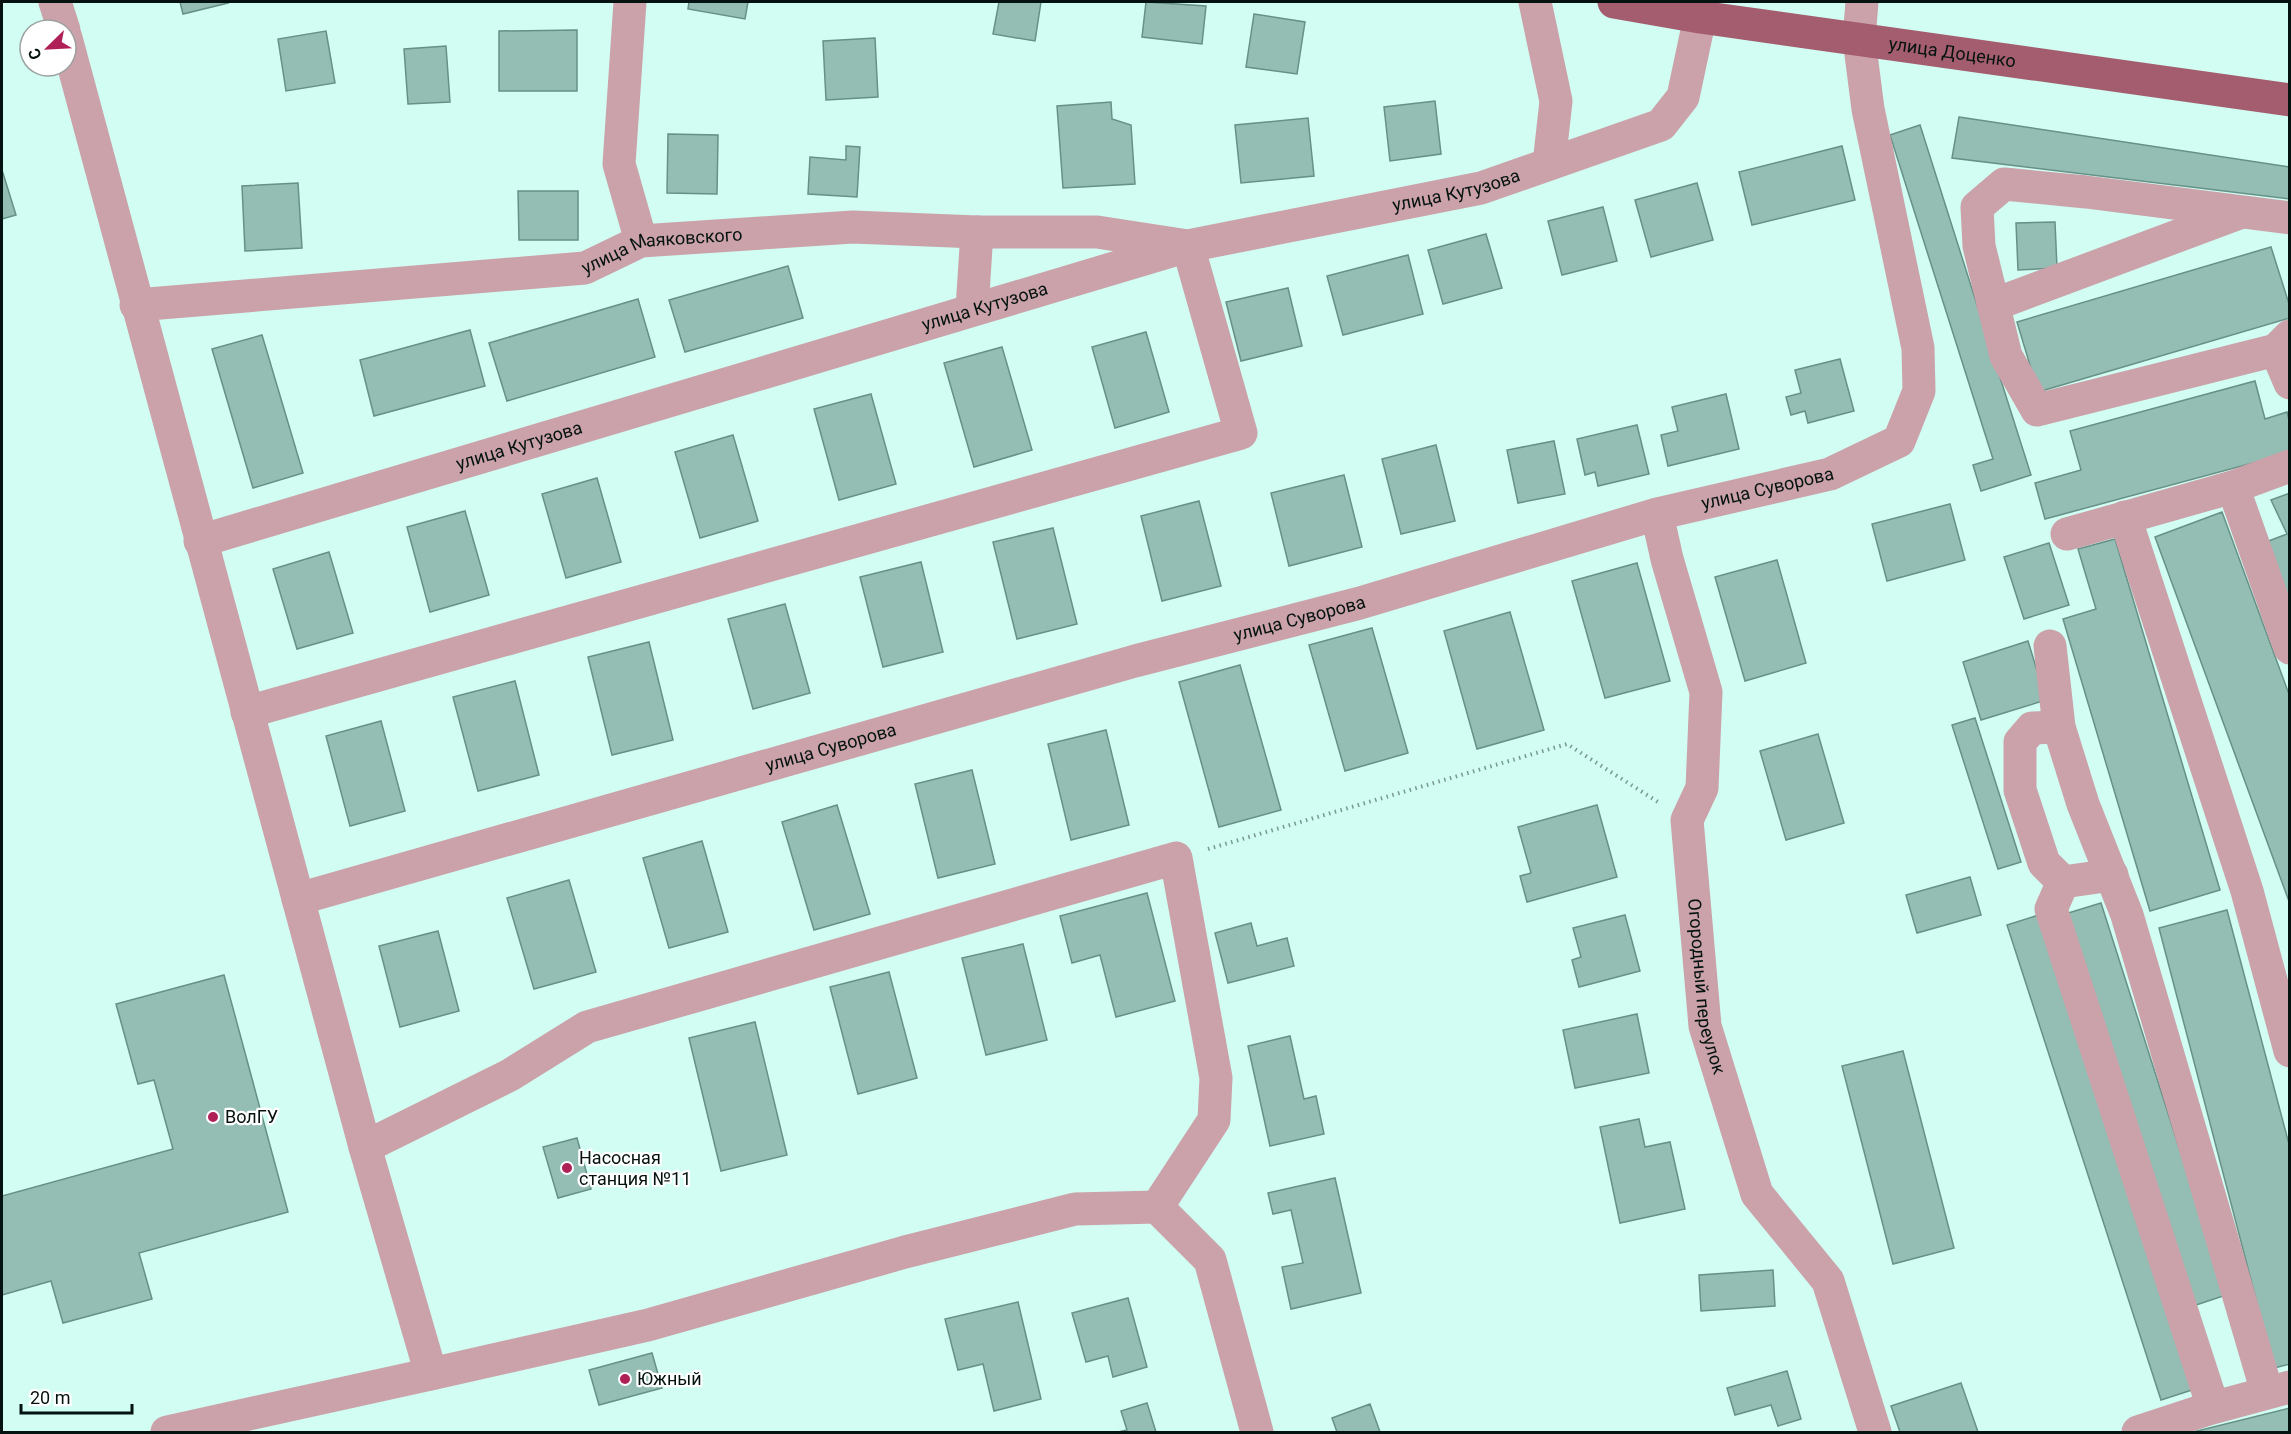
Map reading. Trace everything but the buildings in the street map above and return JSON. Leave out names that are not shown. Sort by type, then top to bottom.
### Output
[{"type":"main road","name":"улица Доценко","points":[[1614,2],[1700,17],[2289,100]]},
{"type":"street","points":[[56,2],[61,18]]},
{"type":"street","points":[[630,2],[619,164],[641,241]]},
{"type":"street","points":[[1535,2],[1556,101],[1549,164]]},
{"type":"street","name":"улица Суворова","points":[[298,899],[1135,661],[1360,603],[1657,514],[1830,474],[1899,441],[1918,391],[1918,348],[1868,109],[1859,39],[1862,2]]},
{"type":"street","name":"улица Кутузова","points":[[201,541],[1188,246],[1481,188],[1661,125],[1683,97],[1700,17]]},
{"type":"street","points":[[76,78],[365,1147],[431,1374]]},
{"type":"street","points":[[2289,218],[2004,184],[1977,207],[1979,246],[2006,356],[2037,410],[2283,343],[2289,383]]},
{"type":"street","points":[[1993,306],[2243,212]]},
{"type":"street","name":"улица Маяковского","points":[[136,305],[585,268],[641,241],[853,227],[977,232],[1097,232],[1188,246]]},
{"type":"street","points":[[972,309],[977,232]]},
{"type":"street","points":[[247,712],[1241,433],[1188,246]]},
{"type":"street","points":[[2067,534],[2233,487],[2289,466]]},
{"type":"street","points":[[2233,487],[2289,648]]},
{"type":"street","points":[[1657,514],[1667,559],[1706,692],[1702,788],[1687,820]]},
{"type":"street","points":[[2125,518],[2247,891],[2289,1051]]},
{"type":"street","points":[[2050,646],[2059,727],[2083,804],[2127,915],[2278,1389],[2213,1407],[2138,1432]]},
{"type":"street","points":[[2059,727],[2032,728],[2020,742],[2020,790],[2044,863],[2063,882]]},
{"type":"street","name":"Огородный переулок","points":[[1687,820],[1705,1026],[1708,1037],[1757,1194],[1828,1281],[1875,1432]]},
{"type":"street","points":[[365,1147],[510,1075],[587,1027],[1176,858],[1216,1078],[1214,1120],[1157,1207]]},
{"type":"street","points":[[2063,882],[2112,875]]},
{"type":"street","points":[[2063,882],[2051,909],[2213,1407]]},
{"type":"street","points":[[167,1432],[648,1325],[905,1252],[1074,1209],[1157,1207],[1210,1260],[1257,1432]]},
{"type":"path","points":[[1176,858],[1567,744],[1687,820]]},
{"type":"place","name":"ВолГУ","points":[[213,1117]]},
{"type":"place","name":"Насосная станция №11","points":[[567,1168]]},
{"type":"place","name":"Южный","points":[[625,1379]]}]
